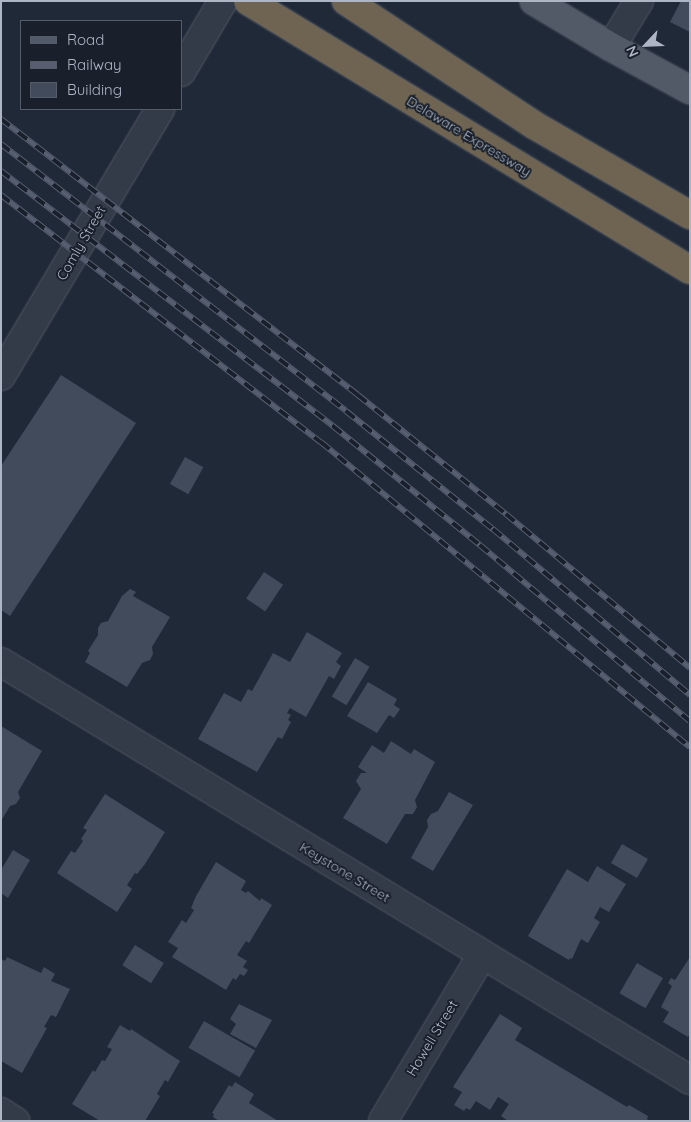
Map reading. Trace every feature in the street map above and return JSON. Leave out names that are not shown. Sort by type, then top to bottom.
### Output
[{"type":"highway","name":"Delaware Expressway","points":[[248,1],[690,270]]},
{"type":"highway","points":[[346,1],[534,126],[690,215]]},
{"type":"main road","points":[[534,1],[611,47],[690,90]]},
{"type":"street","points":[[182,70],[223,1]]},
{"type":"street","points":[[611,47],[639,1]]},
{"type":"street","name":"Comly Street","points":[[1,376],[159,110]]},
{"type":"street","name":"Keystone Street","points":[[1,662],[690,1080]]},
{"type":"street","name":"Howell Street","points":[[383,1121],[482,955]]},
{"type":"street","points":[[1,1112],[15,1121]]},
{"type":"building","points":[[681,1],[690,1],[690,32],[670,22]]},
{"type":"building","points":[[61,375],[136,423],[10,616],[1,610],[1,466]]},
{"type":"building","points":[[185,457],[203,467],[188,494],[170,484]]},
{"type":"building","points":[[264,572],[283,585],[265,611],[246,599]]},
{"type":"building","points":[[130,589],[136,592],[133,596],[170,617],[152,647],[153,654],[150,660],[142,663],[127,687],[85,662],[90,653],[88,651],[98,635],[98,628],[101,623],[108,621],[122,596]]},
{"type":"building","points":[[307,632],[342,653],[336,662],[341,666],[334,679],[329,676],[306,717],[290,708],[287,713],[291,715],[288,720],[291,722],[282,739],[278,737],[257,772],[198,739],[224,693],[241,702],[248,689],[252,691],[273,653],[290,662]]},
{"type":"building","points":[[355,658],[370,667],[346,705],[332,697]]},
{"type":"building","points":[[368,682],[397,699],[394,705],[400,709],[394,718],[389,715],[377,733],[347,716]]},
{"type":"building","points":[[1,726],[42,751],[18,792],[20,798],[16,804],[10,806],[1,821]]},
{"type":"building","points":[[391,741],[411,754],[414,749],[435,762],[415,800],[417,807],[413,814],[405,814],[387,844],[343,818],[361,789],[356,781],[361,773],[367,773],[358,767],[372,745],[384,753]]},
{"type":"building","points":[[449,792],[473,805],[433,871],[411,858],[428,827],[427,820],[431,814],[438,811]]},
{"type":"building","points":[[105,794],[165,832],[145,864],[137,874],[135,873],[127,885],[132,889],[117,912],[57,873],[71,851],[75,853],[83,841],[81,839],[87,830],[83,828]]},
{"type":"building","points":[[622,844],[648,859],[637,878],[611,863]]},
{"type":"building","points":[[13,850],[30,860],[8,898],[1,893],[1,870]]},
{"type":"building","points":[[216,862],[246,881],[241,890],[246,893],[248,891],[260,901],[261,898],[272,905],[249,943],[246,941],[237,955],[247,961],[243,967],[248,970],[244,976],[240,974],[236,980],[233,978],[226,990],[172,957],[178,948],[168,942],[182,920],[186,923],[194,910],[191,908],[196,896]]},
{"type":"building","points":[[597,866],[626,884],[609,912],[600,907],[594,918],[600,922],[588,943],[581,939],[572,959],[570,958],[569,960],[528,936],[567,869],[588,882]]},
{"type":"building","points":[[135,945],[164,963],[151,983],[122,965]]},
{"type":"building","points":[[7,957],[41,973],[44,967],[55,974],[51,981],[70,989],[56,1017],[51,1015],[44,1027],[47,1028],[22,1073],[1,1061],[1,959],[5,961]]},
{"type":"building","points":[[690,957],[690,1034],[688,1037],[663,1022],[669,1012],[661,1007],[672,986],[668,983],[671,978],[675,980]]},
{"type":"building","points":[[637,963],[663,978],[645,1008],[620,993]]},
{"type":"building","points":[[239,1004],[272,1020],[256,1048],[230,1034],[236,1024],[230,1019]]},
{"type":"building","points":[[500,1014],[522,1028],[515,1040],[627,1107],[629,1105],[648,1116],[647,1119],[649,1121],[508,1121],[501,1116],[509,1104],[498,1097],[490,1110],[476,1101],[470,1110],[466,1108],[464,1111],[454,1105],[462,1092],[453,1087]]},
{"type":"building","points":[[204,1021],[255,1050],[240,1077],[189,1048]]},
{"type":"building","points":[[120,1025],[130,1031],[131,1029],[180,1061],[168,1082],[165,1080],[157,1094],[160,1096],[145,1121],[100,1121],[72,1104],[93,1070],[95,1072],[102,1060],[105,1061],[112,1049],[107,1047]]},
{"type":"building","points":[[235,1082],[254,1094],[249,1103],[278,1121],[219,1121],[213,1117],[214,1114],[212,1113],[229,1085],[232,1087]]},
{"type":"railway","points":[[1,119],[358,395],[506,514],[690,668]]},
{"type":"railway","points":[[1,144],[346,411],[493,529],[690,695]]},
{"type":"railway","points":[[1,171],[333,426],[480,545],[690,721]]},
{"type":"railway","points":[[1,195],[321,442],[690,747]]}]
